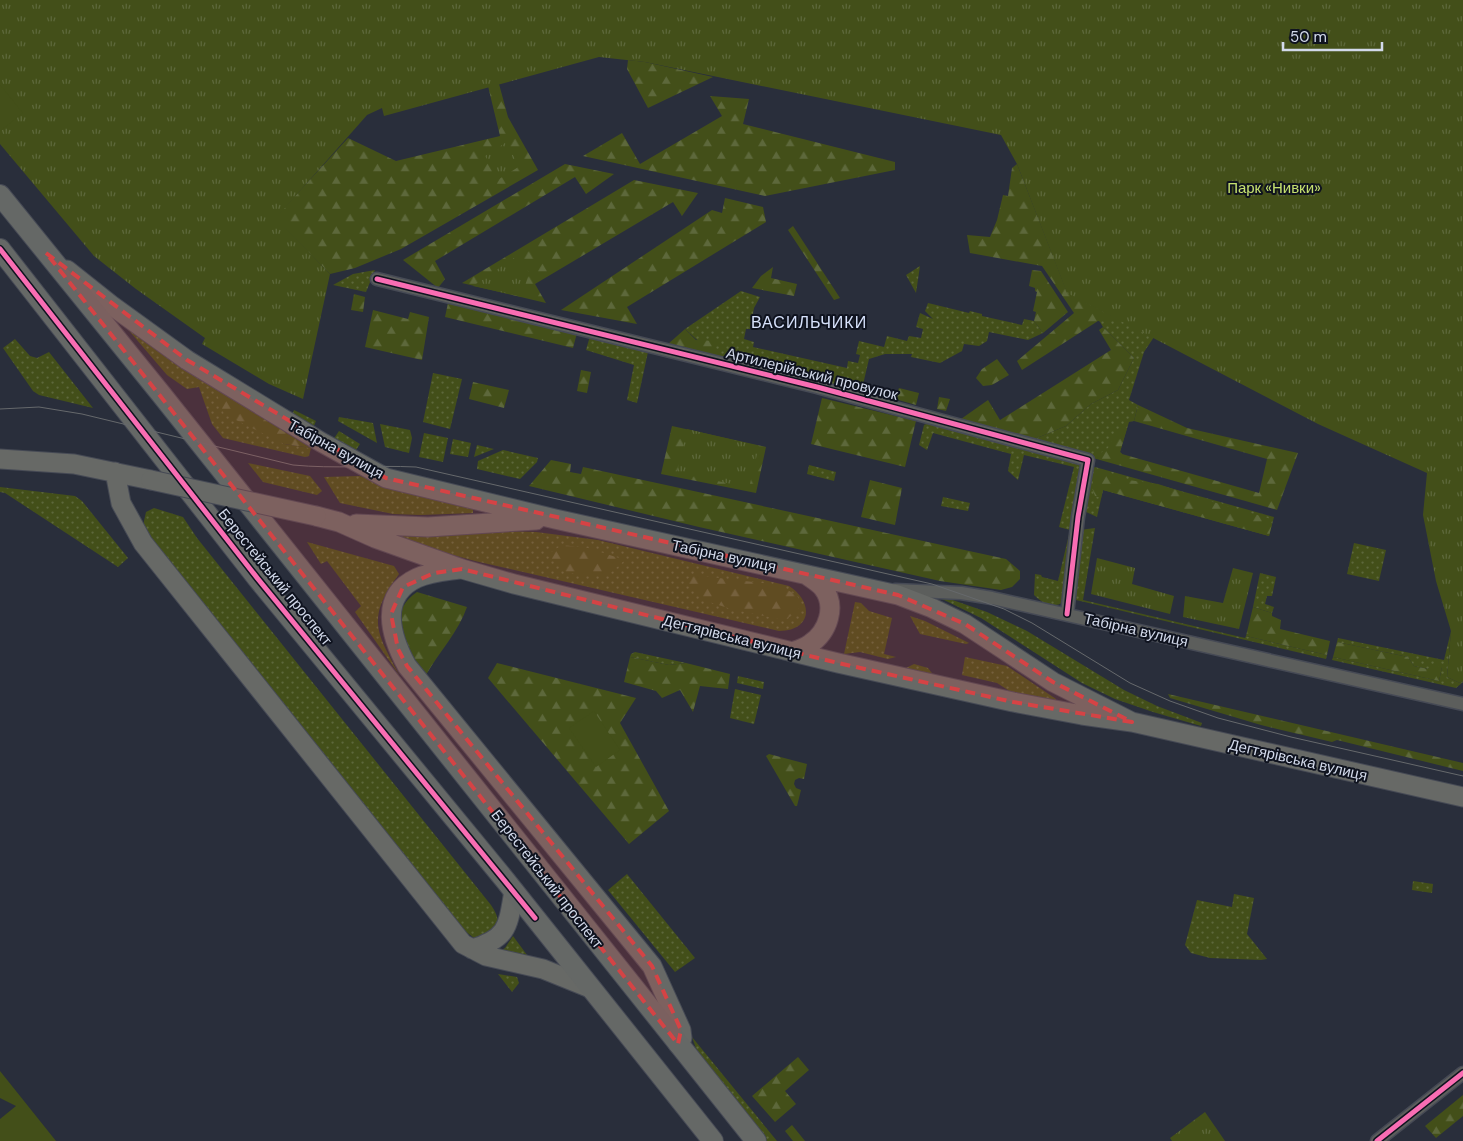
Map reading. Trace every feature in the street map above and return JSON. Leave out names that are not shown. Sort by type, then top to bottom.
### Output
[{"type":"main road","name":"Берестейський проспект","points":[[0,195],[161,394],[756,1141]]},
{"type":"main road","name":"Берестейський проспект","points":[[0,249],[258,579],[514,891],[713,1141]]},
{"type":"main road","name":"Табірна вулиця","points":[[46,253],[112,305],[187,360],[362,466],[386,478],[554,519],[874,588]]},
{"type":"main road","name":"Дегтярівська вулиця","points":[[0,459],[74,464],[316,516],[339,522],[375,538],[462,569],[514,584],[792,652],[1013,702],[1132,722],[1463,797]]},
{"type":"main road","points":[[116,472],[121,503],[143,543],[463,944],[486,956],[543,969],[590,988]]},
{"type":"main road","name":"Дегтярівська вулиця","points":[[339,522],[428,527],[498,521],[554,519]]},
{"type":"main road","points":[[462,569],[418,577],[403,587],[395,598],[390,614],[398,649],[407,666],[652,966],[681,1030],[682,1038],[678,1044]]},
{"type":"main road","points":[[792,652],[809,645],[818,638],[826,627],[830,614],[828,600],[822,588],[807,575]]},
{"type":"main road","name":"Дегтярівська вулиця","points":[[874,588],[898,594],[964,624],[1053,682],[1132,722]]},
{"type":"main road","points":[[472,949],[496,940],[502,933],[508,923],[514,891]]},
{"type":"street","name":"Артилерійський провулок","points":[[377,279],[817,386],[1088,460],[1078,517],[1067,614]]},
{"type":"street","name":"Табірна вулиця","points":[[874,588],[962,593],[1029,606],[1463,704]]},
{"type":"street","points":[[1377,1141],[1463,1073]]},
{"type":"highlighted area","points":[[46,253],[187,360],[386,478],[898,595],[965,624],[1053,682],[1132,722],[1013,702],[838,663],[462,569],[434,573],[403,587],[391,614],[398,649],[407,666],[652,966],[681,1030],[678,1044]]},
{"type":"green space","name":"Парк «Нивки»","points":[[0,0],[1463,0],[1463,681],[1460,683],[1447,677],[1451,631],[1436,581],[1423,515],[1427,473],[1318,424],[1067,293],[1017,164],[1001,135],[645,62],[599,57],[384,116],[382,108],[367,115],[276,218],[330,274],[303,399],[269,384],[202,344],[205,338],[136,289],[94,256],[0,144]]},
{"type":"green space","points":[[628,60],[713,77],[648,108],[627,69]]},
{"type":"green space","points":[[499,84],[508,117],[538,170],[401,249],[355,268],[330,274],[275,218],[348,138],[396,161],[500,136],[488,86]]},
{"type":"green space","points":[[0,85],[23,113],[0,131]]},
{"type":"green space","points":[[710,96],[749,99],[743,124],[895,162],[895,170],[765,196],[583,156],[622,133],[640,164],[722,116]]},
{"type":"green space","points":[[505,143],[520,166],[499,179],[485,156]]},
{"type":"green space","points":[[565,164],[614,174],[586,194],[575,177],[435,261],[445,279],[438,288],[403,260]]},
{"type":"green space","points":[[1017,164],[1067,292],[1116,319],[1098,321],[1022,370],[1017,361],[1074,313],[1042,266],[970,253],[967,235],[990,237],[997,220],[1003,195],[1008,196],[1012,168]]},
{"type":"green space","points":[[634,180],[698,193],[682,216],[673,202],[535,284],[546,303],[462,283]]},
{"type":"green space","points":[[725,198],[763,207],[766,222],[627,307],[637,324],[561,310],[712,210],[722,213]]},
{"type":"green space","points":[[793,226],[840,298],[834,300],[788,230]]},
{"type":"green space","points":[[514,258],[529,272],[522,297],[473,286]]},
{"type":"green space","points":[[920,266],[916,293],[906,275]]},
{"type":"green space","points":[[773,267],[771,278],[797,284],[794,296],[752,288],[761,276]]},
{"type":"green space","points":[[375,270],[366,292],[333,285],[353,274]]},
{"type":"green space","points":[[1032,270],[1041,271],[1068,312],[1043,333],[1034,321],[1036,312],[1033,311],[1037,292],[1035,288],[1029,286]]},
{"type":"green space","points":[[741,291],[760,297],[754,308],[750,329],[746,329],[744,339],[754,342],[753,347],[847,368],[848,361],[858,363],[860,355],[856,354],[859,341],[884,347],[887,336],[907,341],[909,336],[921,338],[923,329],[916,327],[920,313],[933,319],[925,311],[928,303],[969,313],[970,311],[982,314],[982,316],[1022,325],[1024,319],[1034,321],[1043,333],[1028,340],[989,332],[987,341],[979,346],[964,344],[962,351],[940,363],[911,357],[912,354],[885,354],[869,359],[861,393],[717,358],[685,329]]},
{"type":"green space","points":[[1067,293],[1154,337],[1144,352],[1129,400],[1138,405],[1134,421],[1129,422],[1120,452],[1122,454],[1093,458],[1032,440],[1066,426],[1091,404],[1118,390],[1134,358],[1100,322]]},
{"type":"green space","points":[[354,294],[365,297],[363,312],[351,310]]},
{"type":"green space","points":[[448,303],[577,333],[573,348],[445,317]]},
{"type":"green space","points":[[373,310],[408,319],[410,312],[429,317],[422,360],[365,347]]},
{"type":"green space","points":[[125,326],[215,388],[284,444],[311,448],[309,456],[305,457],[223,438],[212,424],[199,387],[187,389],[167,375]]},
{"type":"green space","points":[[1103,327],[1134,358],[1118,390],[1091,404],[1066,426],[1032,440],[961,419],[988,400],[1000,420],[1111,350],[1099,330]]},
{"type":"green space","points":[[685,329],[696,340],[715,341],[717,358],[668,344]]},
{"type":"green space","points":[[590,336],[648,352],[637,403],[627,400],[634,365],[586,350]]},
{"type":"green space","points":[[15,339],[30,356],[37,358],[49,352],[93,408],[39,395],[33,391],[3,348]]},
{"type":"green space","points":[[997,359],[1009,375],[992,385],[983,386],[976,378],[982,369]]},
{"type":"green space","points":[[581,370],[591,372],[587,393],[577,391]]},
{"type":"green space","points":[[433,373],[462,379],[450,429],[423,422]]},
{"type":"green space","points":[[473,382],[509,390],[504,408],[469,399]]},
{"type":"green space","points":[[215,388],[311,448],[284,444],[224,414]]},
{"type":"green space","points":[[899,388],[919,393],[916,405],[895,399]]},
{"type":"green space","points":[[939,397],[950,399],[946,411],[937,409]]},
{"type":"green space","points":[[822,398],[916,421],[905,467],[811,444]]},
{"type":"green space","points":[[1138,405],[1187,428],[1298,453],[1277,510],[1093,458],[1108,448],[1118,429],[1127,428],[1120,452],[1122,454],[1259,493],[1267,459],[1134,421]]},
{"type":"green space","points":[[294,410],[316,421],[313,428],[292,415]]},
{"type":"green space","points":[[339,417],[373,423],[377,443],[338,421]]},
{"type":"green space","points":[[928,423],[1081,462],[1064,602],[1052,605],[1041,601],[1034,595],[1035,574],[1058,581],[1070,530],[1059,527],[1074,467],[1024,455],[1018,480],[1008,471],[1011,454],[933,433],[927,450],[919,445],[924,425]]},
{"type":"green space","points":[[380,424],[410,430],[412,438],[409,453],[385,447]]},
{"type":"green space","points":[[672,426],[766,447],[756,493],[661,474]]},
{"type":"green space","points":[[687,429],[759,446],[749,488],[677,472]]},
{"type":"green space","points":[[339,431],[360,444],[354,453],[333,440]]},
{"type":"green space","points":[[424,433],[448,438],[443,462],[419,457]]},
{"type":"green space","points":[[453,439],[471,443],[468,457],[450,454]]},
{"type":"green space","points":[[477,445],[494,449],[474,457]]},
{"type":"green space","points":[[503,450],[538,458],[537,462],[520,479],[477,469],[478,461]]},
{"type":"green space","points":[[551,460],[571,464],[570,472],[581,474],[583,467],[1006,559],[1020,571],[1020,579],[1012,587],[1001,590],[940,581],[699,527],[529,486]]},
{"type":"green space","points":[[248,463],[310,476],[322,491],[317,495],[263,482]]},
{"type":"green space","points":[[809,465],[836,472],[834,481],[807,474]]},
{"type":"green space","points":[[1095,467],[1274,517],[1269,536],[1103,490],[1097,517],[1084,511],[1089,471]]},
{"type":"green space","points":[[1101,469],[1128,480],[1158,484],[1268,518],[1272,524],[1269,536],[1103,490],[1101,498],[1095,496],[1092,488],[1094,474]]},
{"type":"green space","points":[[360,476],[384,485],[473,509],[473,513],[393,514],[340,503],[324,477]]},
{"type":"green space","points":[[870,480],[902,488],[895,525],[861,517]]},
{"type":"green space","points":[[0,487],[75,496],[82,501],[128,558],[118,567],[5,493],[0,492]]},
{"type":"green space","points":[[943,497],[970,503],[968,511],[941,506]]},
{"type":"green space","points":[[154,508],[183,517],[197,538],[491,905],[498,921],[495,928],[483,939],[474,938],[465,931],[144,532],[146,512]]},
{"type":"green space","points":[[1095,528],[1083,600],[1327,655],[1326,659],[1076,600],[1074,598],[1080,530]]},
{"type":"green space","points":[[536,532],[598,540],[789,586],[803,600],[806,614],[798,626],[790,630],[779,631],[475,561],[376,534]]},
{"type":"green space","points":[[307,542],[394,566],[399,574],[382,602],[378,614],[378,625],[385,648],[400,676],[355,612],[361,606],[327,561],[321,564]]},
{"type":"green space","points":[[1354,543],[1386,550],[1379,581],[1347,574]]},
{"type":"green space","points":[[562,545],[588,548],[625,560],[607,576],[567,573],[547,555]]},
{"type":"green space","points":[[1097,558],[1135,568],[1132,584],[1174,596],[1170,614],[1091,594]]},
{"type":"green space","points":[[1233,568],[1253,573],[1239,629],[1183,617],[1185,596],[1223,603]]},
{"type":"green space","points":[[1260,573],[1276,577],[1272,596],[1267,596],[1265,604],[1274,607],[1272,613],[1253,607]]},
{"type":"green space","points":[[693,575],[778,585],[798,597],[800,605],[797,613],[783,620],[731,609],[703,600],[685,581]]},
{"type":"green space","points":[[417,592],[467,607],[454,633],[426,675],[404,647],[399,628],[402,608]]},
{"type":"green space","points":[[944,597],[987,612],[1027,631],[1124,690],[1157,706],[1202,723],[1201,726],[1115,699],[1082,683],[981,618],[942,599]]},
{"type":"green space","points":[[855,602],[861,603],[869,611],[892,618],[884,654],[896,657],[888,659],[860,652],[844,654]]},
{"type":"green space","points":[[1253,607],[1272,613],[1272,616],[1281,620],[1280,629],[1330,641],[1327,655],[1246,636]]},
{"type":"green space","points":[[910,616],[925,621],[969,643],[966,644],[920,634]]},
{"type":"green space","points":[[1451,631],[1447,677],[1460,683],[1463,681],[1456,688],[1332,660],[1333,657],[1439,681],[1442,667],[1428,669],[1414,666],[1408,657],[1337,642],[1338,638],[1444,660]]},
{"type":"green space","points":[[1337,642],[1408,657],[1414,666],[1428,669],[1433,665],[1442,667],[1439,681],[1333,657]]},
{"type":"green space","points":[[635,652],[686,663],[669,665],[630,657]]},
{"type":"green space","points":[[630,657],[669,665],[686,663],[730,674],[728,689],[700,686],[693,712],[680,690],[662,698],[656,691],[624,682]]},
{"type":"green space","points":[[965,657],[1007,666],[1056,699],[1056,702],[1014,694],[997,683],[962,675]]},
{"type":"green space","points":[[497,663],[636,698],[620,723],[669,811],[629,844],[488,678]]},
{"type":"green space","points":[[914,664],[928,668],[934,676],[904,669]]},
{"type":"green space","points":[[738,676],[764,682],[763,689],[737,683]]},
{"type":"green space","points":[[735,689],[761,695],[754,724],[730,718]]},
{"type":"green space","points":[[1168,694],[1463,763],[1463,771],[1337,740],[1332,742],[1261,725],[1170,698]]},
{"type":"green space","points":[[594,711],[620,750],[596,767],[569,728]]},
{"type":"green space","points":[[769,754],[807,764],[804,779],[799,778],[795,780],[794,784],[796,788],[801,790],[797,806],[795,806],[766,756]]},
{"type":"green space","points":[[627,874],[695,958],[675,972],[608,890]]},
{"type":"green space","points":[[1413,881],[1433,884],[1432,893],[1412,890]]},
{"type":"green space","points":[[1234,894],[1254,898],[1247,934],[1267,959],[1210,958],[1191,953],[1185,945],[1197,900],[1232,907]]},
{"type":"green space","points":[[513,936],[530,959],[498,952],[505,948]]},
{"type":"green space","points":[[498,974],[517,977],[519,983],[512,992]]},
{"type":"green space","points":[[692,1037],[777,1141],[765,1141],[699,1057]]},
{"type":"green space","points":[[798,1057],[809,1070],[785,1091],[796,1104],[775,1122],[752,1096]]},
{"type":"green space","points":[[0,1071],[56,1141],[0,1141],[0,1119],[16,1106],[0,1098]]},
{"type":"green space","points":[[1463,1095],[1463,1116],[1436,1138],[1425,1126]]},
{"type":"green space","points":[[1205,1112],[1225,1141],[1172,1141],[1170,1138]]},
{"type":"green space","points":[[792,1125],[805,1141],[793,1141],[785,1131]]},
{"type":"tram line","points":[[0,409],[39,407],[82,414],[293,465],[416,467],[932,584],[1004,609],[1032,623],[1130,683],[1170,701],[1218,718],[1291,737],[1463,776]]},
{"type":"cycle path","points":[[0,249],[258,579],[535,918]]},
{"type":"cycle path","points":[[377,279],[817,387],[1088,460],[1078,517],[1067,614]]},
{"type":"cycle path","points":[[1377,1141],[1463,1073]]},
{"type":"district","name":"ВАСИЛЬЧИКИ","points":[[809,322]]}]
